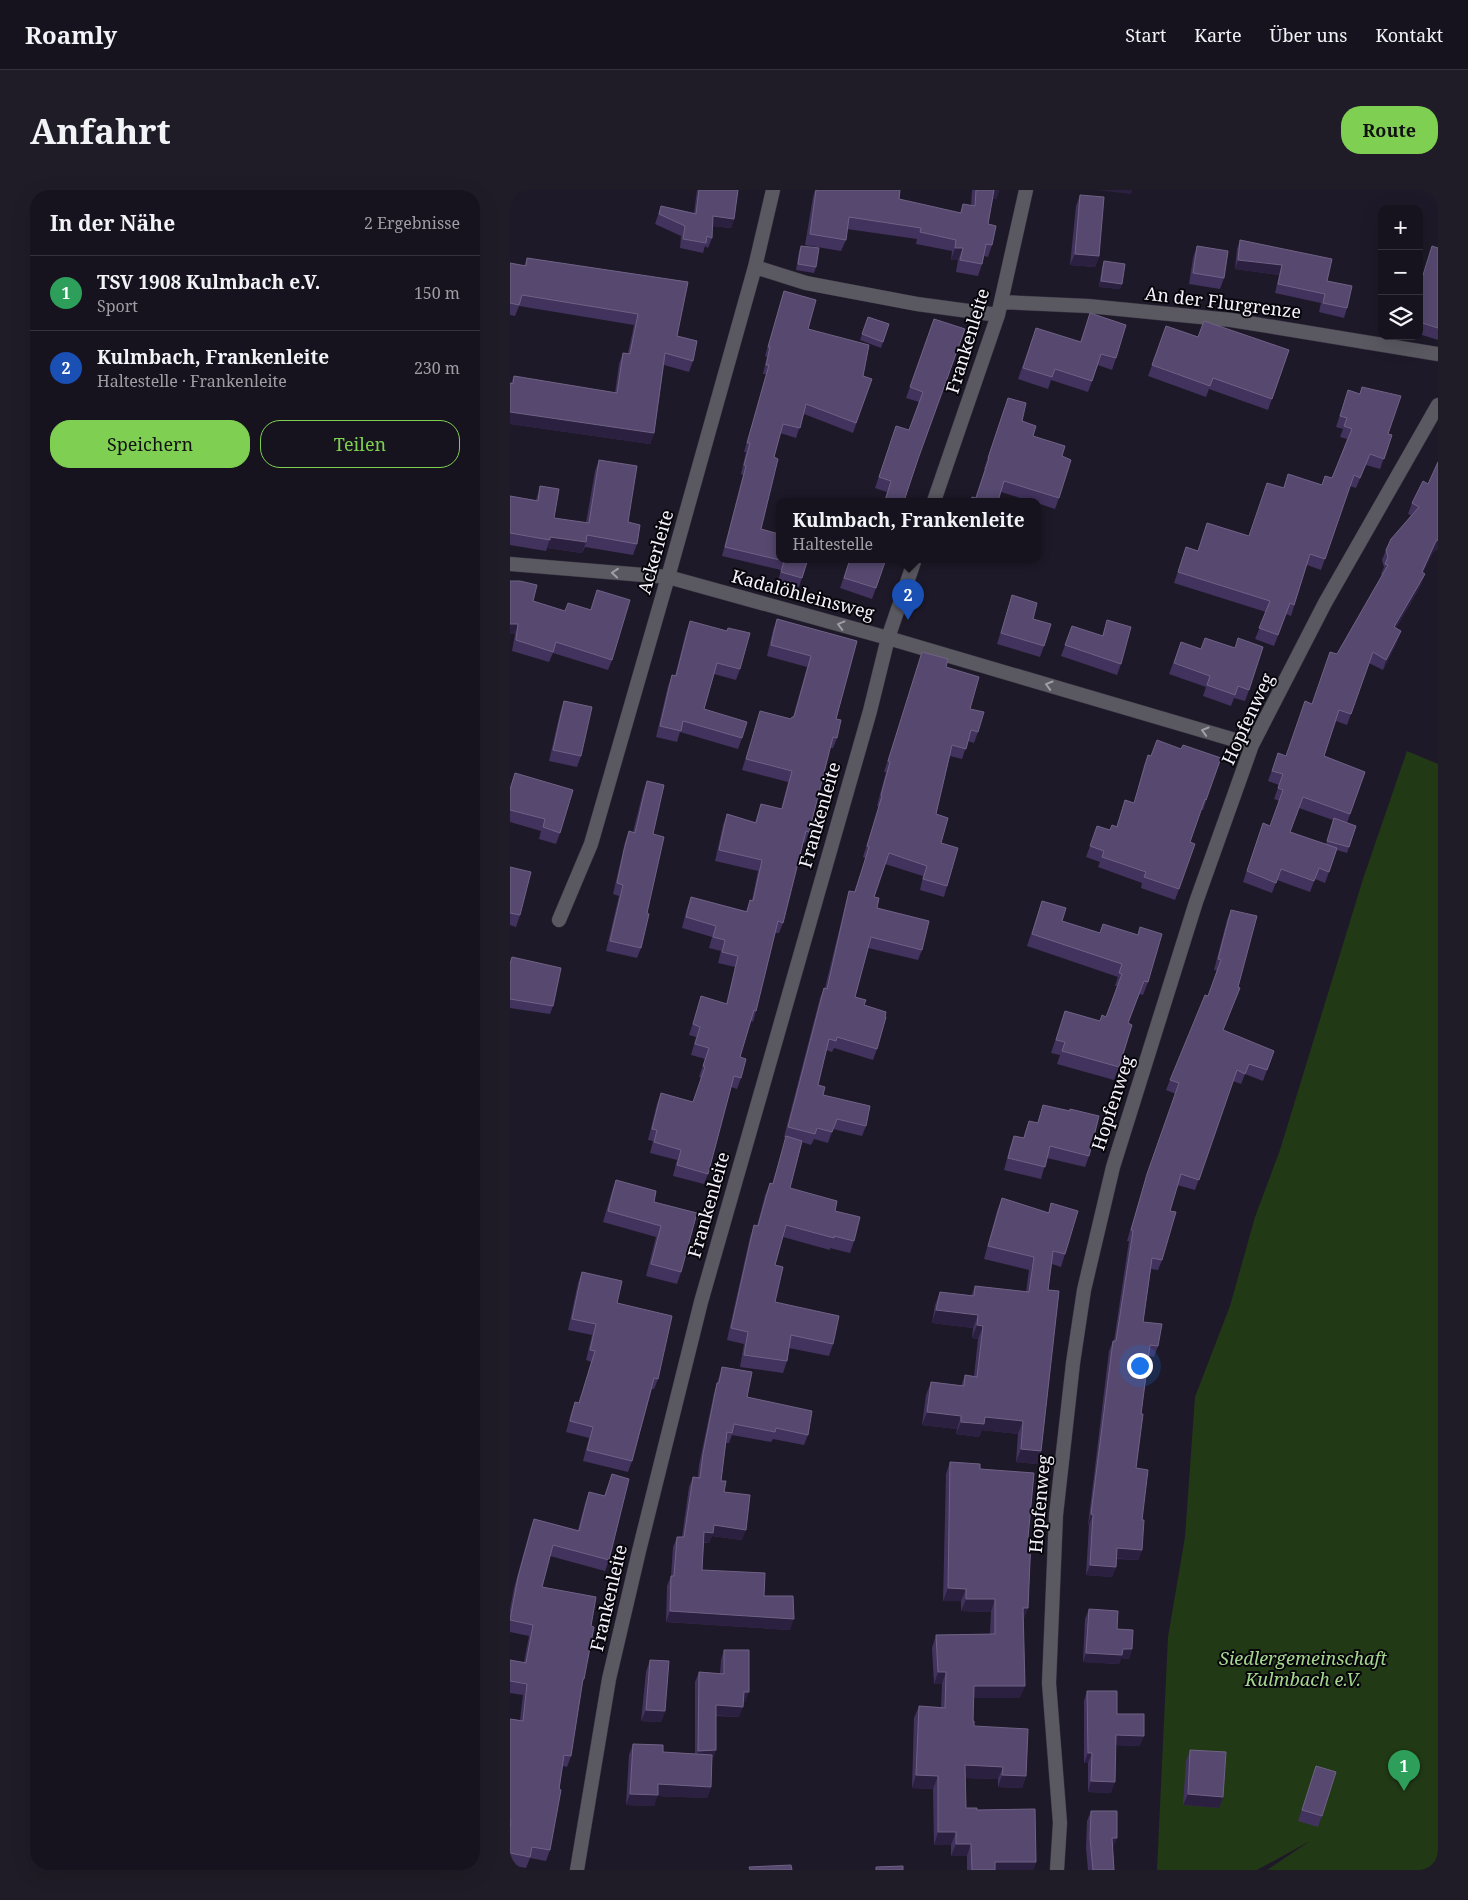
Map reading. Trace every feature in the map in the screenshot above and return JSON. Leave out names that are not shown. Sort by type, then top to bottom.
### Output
[{"type":"street","name":"Ackerleite","points":[[559,920],[591,844],[755,267],[773,190]]},
{"type":"street","name":"Frankenleite","points":[[935,498],[1000,309],[1026,190]]},
{"type":"street","name":"An der Flurgrenze","points":[[755,267],[806,283],[917,304],[1000,309],[1088,306],[1232,320],[1438,354]]},
{"type":"street","name":"Hopfenweg","points":[[1057,1870],[1060,1823],[1049,1683],[1056,1515],[1084,1290],[1113,1167],[1196,902],[1252,745],[1325,603],[1438,406]]},
{"type":"street","name":"Frankenleite","points":[[577,1870],[609,1679],[712,1260],[870,711],[888,638],[914,563]]},
{"type":"street","name":"Kadalöhleinsweg","points":[[510,564],[668,577],[888,638],[1252,745]]},
{"type":"green space","name":"Siedlergemeinschaft Kulmbach e.V.","points":[[1407,751],[1438,764],[1438,1870],[1267,1870],[1310,1841],[1257,1870],[1157,1870],[1168,1637],[1185,1537],[1195,1397],[1230,1306],[1255,1217],[1280,1150],[1363,879]]},
{"type":"building","points":[[699,190],[738,190],[734,219],[713,216],[712,238],[707,236],[706,243],[683,239],[685,226],[659,214],[661,206],[696,214]]},
{"type":"building","points":[[816,190],[900,190],[899,199],[961,213],[963,204],[975,206],[976,190],[994,190],[988,224],[996,226],[992,245],[986,244],[982,264],[960,260],[963,248],[955,248],[956,240],[920,232],[921,228],[849,217],[846,240],[810,234]]},
{"type":"building","points":[[1080,195],[1104,197],[1099,256],[1075,254]]},
{"type":"building","points":[[1240,240],[1332,259],[1327,281],[1352,286],[1347,308],[1323,303],[1325,294],[1278,284],[1282,265],[1238,260]]},
{"type":"building","points":[[801,246],[819,248],[816,267],[798,264]]},
{"type":"building","points":[[1197,246],[1228,251],[1224,278],[1193,273]]},
{"type":"building","points":[[1432,246],[1438,248],[1438,328],[1423,323],[1423,275]]},
{"type":"building","points":[[527,258],[688,282],[677,336],[697,341],[693,361],[665,353],[654,433],[510,412],[510,383],[513,384],[514,376],[617,393],[623,353],[630,354],[638,314],[522,295],[519,305],[510,303],[510,263],[526,266]]},
{"type":"building","points":[[1104,261],[1125,264],[1122,284],[1101,281]]},
{"type":"building","points":[[784,291],[816,300],[808,329],[869,345],[863,376],[872,379],[856,423],[806,404],[800,428],[783,424],[774,457],[778,459],[761,529],[776,533],[776,559],[725,547],[746,466],[744,465],[750,443],[747,443],[769,365],[766,365],[770,347],[768,347]]},
{"type":"building","points":[[1090,313],[1126,325],[1116,358],[1101,354],[1092,381],[1055,369],[1052,377],[1023,368],[1036,328],[1081,342]]},
{"type":"building","points":[[868,317],[889,324],[883,342],[862,334]]},
{"type":"building","points":[[934,319],[965,329],[905,498],[886,498],[891,481],[879,477],[896,426],[909,430],[923,392],[910,387]]},
{"type":"building","points":[[1204,321],[1289,350],[1272,399],[1213,378],[1210,386],[1152,365],[1166,326],[1198,337]]},
{"type":"building","points":[[1362,387],[1401,396],[1388,434],[1392,435],[1384,459],[1370,454],[1360,478],[1354,475],[1325,559],[1310,554],[1294,605],[1290,603],[1278,635],[1259,628],[1270,601],[1178,572],[1186,547],[1198,551],[1207,523],[1249,536],[1267,483],[1284,488],[1288,474],[1322,485],[1325,476],[1332,478],[1352,429],[1344,426],[1347,418],[1340,416],[1348,390],[1360,394]]},
{"type":"building","points":[[1008,398],[1026,403],[1022,421],[1036,426],[1033,436],[1065,446],[1062,456],[1071,460],[1059,498],[1004,481],[999,498],[976,498]]},
{"type":"building","points":[[599,460],[637,466],[628,522],[640,525],[637,544],[587,535],[586,542],[550,537],[550,540],[510,533],[510,496],[538,501],[540,486],[559,489],[554,518],[589,523]]},
{"type":"building","points":[[1438,462],[1438,540],[1422,572],[1425,574],[1394,627],[1401,631],[1386,660],[1373,652],[1351,714],[1339,710],[1324,756],[1365,772],[1350,814],[1303,797],[1290,832],[1337,848],[1329,872],[1319,868],[1314,881],[1281,869],[1276,883],[1247,871],[1263,823],[1270,826],[1283,790],[1278,788],[1283,774],[1272,771],[1278,753],[1286,756],[1305,701],[1312,704],[1330,652],[1337,654],[1388,565],[1385,564],[1388,557],[1386,550],[1391,539],[1419,507],[1412,503],[1423,481],[1428,484]]},
{"type":"building","points":[[783,563],[807,563],[802,578],[781,572]]},
{"type":"building","points":[[849,563],[885,563],[876,588],[844,578]]},
{"type":"building","points":[[510,581],[537,585],[533,601],[565,611],[568,603],[591,610],[597,590],[630,600],[612,660],[556,642],[553,652],[516,640],[518,624],[510,624]]},
{"type":"building","points":[[1012,595],[1037,603],[1033,619],[1051,624],[1044,646],[1001,633]]},
{"type":"building","points":[[777,619],[857,641],[836,719],[841,720],[837,738],[833,737],[809,832],[806,831],[783,923],[778,921],[756,1011],[754,1010],[740,1057],[746,1059],[741,1078],[734,1076],[708,1174],[677,1165],[681,1150],[654,1142],[657,1130],[652,1129],[661,1093],[693,1102],[705,1067],[703,1066],[709,1048],[695,1044],[700,1027],[693,1024],[701,996],[727,1004],[738,956],[722,952],[725,940],[713,937],[716,926],[686,917],[691,897],[747,912],[750,900],[753,901],[762,860],[719,850],[727,814],[756,823],[761,804],[782,809],[792,771],[746,759],[760,711],[791,719],[794,717],[811,656],[771,645]]},
{"type":"building","points":[[1107,620],[1131,627],[1121,664],[1065,645],[1072,626],[1103,636]]},
{"type":"building","points":[[690,621],[727,631],[728,628],[750,633],[740,669],[717,663],[704,709],[747,722],[742,738],[683,721],[681,731],[660,726],[672,675],[676,676]]},
{"type":"building","points":[[1205,638],[1235,648],[1238,638],[1263,647],[1249,690],[1238,686],[1235,695],[1207,685],[1210,676],[1174,663],[1181,642],[1201,649]]},
{"type":"building","points":[[922,652],[948,659],[946,667],[979,677],[970,709],[984,712],[978,732],[971,730],[966,749],[952,745],[936,814],[948,818],[941,843],[958,848],[947,886],[923,879],[927,866],[889,853],[874,897],[879,898],[877,908],[929,921],[922,950],[871,937],[855,997],[866,1000],[864,1005],[886,1012],[877,1049],[837,1037],[836,1041],[829,1039],[818,1085],[825,1087],[823,1095],[870,1106],[866,1126],[837,1119],[832,1132],[817,1128],[815,1134],[788,1127],[824,988],[827,989],[849,891],[855,892],[869,847],[867,846],[890,762],[888,761]]},
{"type":"building","points":[[564,701],[592,707],[581,756],[553,750]]},
{"type":"building","points":[[1157,740],[1181,749],[1183,745],[1221,758],[1190,842],[1195,844],[1179,889],[1144,877],[1146,872],[1102,857],[1104,851],[1090,846],[1097,826],[1110,830],[1112,825],[1117,827],[1125,800],[1134,803],[1148,755],[1151,756]]},
{"type":"building","points":[[515,773],[573,790],[560,833],[543,827],[545,819],[510,810],[510,790]]},
{"type":"building","points":[[647,781],[664,785],[653,834],[664,837],[641,948],[610,941],[623,885],[617,883],[624,850],[629,831],[635,833]]},
{"type":"building","points":[[1334,818],[1356,826],[1349,847],[1327,841]]},
{"type":"building","points":[[510,867],[531,872],[520,915],[510,913]]},
{"type":"building","points":[[1042,901],[1066,908],[1062,921],[1100,933],[1103,924],[1138,935],[1140,927],[1162,934],[1148,982],[1144,981],[1128,1023],[1132,1025],[1119,1067],[1062,1051],[1065,1042],[1056,1040],[1065,1011],[1100,1021],[1102,1015],[1106,1017],[1122,974],[1119,973],[1122,964],[1032,934]]},
{"type":"building","points":[[1231,910],[1257,916],[1238,987],[1240,988],[1223,1030],[1274,1051],[1267,1070],[1249,1064],[1245,1074],[1237,1070],[1199,1180],[1181,1174],[1170,1211],[1176,1212],[1162,1260],[1152,1258],[1143,1322],[1162,1324],[1158,1346],[1150,1345],[1136,1468],[1148,1470],[1142,1520],[1144,1520],[1142,1550],[1117,1548],[1116,1567],[1090,1565],[1093,1515],[1091,1514],[1113,1341],[1116,1341],[1133,1231],[1131,1230],[1147,1174],[1179,1083],[1170,1080],[1205,995],[1208,996],[1221,960],[1218,959]]},
{"type":"building","points":[[512,957],[561,968],[553,1006],[510,999],[510,964]]},
{"type":"building","points":[[1043,1105],[1099,1116],[1089,1156],[1050,1146],[1045,1167],[1008,1158],[1014,1136],[1024,1138],[1029,1121],[1038,1123]]},
{"type":"building","points":[[786,1136],[802,1141],[790,1188],[837,1201],[835,1211],[860,1217],[854,1241],[834,1236],[834,1238],[786,1225],[775,1265],[783,1267],[775,1302],[839,1316],[833,1344],[791,1335],[787,1361],[744,1355],[748,1332],[731,1328],[754,1225],[758,1226],[770,1183],[773,1184]]},
{"type":"building","points":[[616,1180],[656,1191],[654,1202],[697,1213],[681,1272],[651,1264],[661,1226],[608,1211]]},
{"type":"building","points":[[1002,1198],[1049,1213],[1051,1203],[1078,1211],[1065,1254],[1053,1251],[1048,1290],[1059,1291],[1041,1451],[1021,1449],[1023,1421],[985,1417],[984,1424],[961,1422],[961,1416],[927,1412],[931,1382],[964,1386],[965,1375],[977,1377],[983,1326],[977,1325],[978,1315],[936,1310],[940,1292],[974,1296],[975,1286],[1029,1292],[1034,1257],[988,1246]]},
{"type":"building","points":[[582,1272],[622,1281],[617,1303],[672,1316],[658,1379],[654,1378],[632,1461],[587,1450],[593,1427],[570,1421],[575,1402],[579,1403],[595,1351],[590,1350],[596,1324],[572,1319]]},
{"type":"building","points":[[722,1367],[752,1372],[747,1397],[812,1411],[808,1435],[776,1428],[775,1432],[734,1424],[732,1433],[727,1432],[721,1481],[726,1481],[724,1492],[750,1495],[746,1530],[714,1525],[713,1533],[704,1532],[702,1570],[765,1573],[764,1596],[793,1596],[794,1619],[670,1611],[671,1576],[674,1576],[677,1537],[684,1537],[693,1477],[700,1478],[717,1383],[719,1383]]},
{"type":"building","points":[[950,1462],[980,1464],[980,1469],[1034,1473],[1028,1538],[1031,1538],[1028,1608],[1023,1608],[1025,1686],[974,1686],[973,1721],[974,1726],[1028,1729],[1026,1776],[1002,1775],[1003,1767],[965,1765],[966,1808],[977,1808],[977,1810],[1035,1809],[1036,1862],[995,1862],[995,1870],[972,1870],[971,1844],[956,1844],[956,1832],[938,1832],[938,1776],[916,1775],[919,1706],[945,1708],[946,1672],[938,1672],[936,1635],[995,1634],[995,1599],[966,1599],[966,1589],[948,1588]]},
{"type":"building","points":[[612,1474],[629,1479],[609,1560],[553,1545],[542,1587],[596,1597],[591,1626],[594,1627],[583,1679],[571,1756],[564,1755],[559,1789],[561,1790],[550,1850],[532,1847],[530,1857],[510,1853],[510,1719],[523,1721],[527,1684],[510,1681],[510,1660],[526,1663],[533,1625],[510,1620],[518,1577],[534,1519],[579,1531],[589,1492],[605,1496]]},
{"type":"building","points":[[1089,1609],[1118,1611],[1117,1629],[1133,1630],[1132,1649],[1123,1649],[1122,1655],[1086,1653]]},
{"type":"building","points":[[724,1650],[749,1650],[749,1692],[744,1692],[743,1707],[716,1705],[716,1750],[698,1751],[699,1672],[724,1674]]},
{"type":"building","points":[[650,1660],[669,1661],[665,1711],[646,1710]]},
{"type":"building","points":[[1087,1691],[1117,1691],[1117,1714],[1144,1714],[1144,1736],[1116,1735],[1115,1782],[1091,1781],[1092,1753],[1088,1753]]},
{"type":"building","points":[[633,1744],[663,1745],[663,1752],[712,1755],[711,1787],[658,1784],[658,1795],[630,1794]]},
{"type":"building","points":[[1190,1750],[1226,1752],[1223,1797],[1188,1794]]},
{"type":"building","points":[[1316,1766],[1336,1772],[1322,1816],[1302,1810]]},
{"type":"building","points":[[1091,1811],[1117,1811],[1117,1838],[1112,1838],[1114,1870],[1093,1870],[1090,1838]]},
{"type":"building","points":[[791,1865],[792,1870],[750,1870],[749,1867]]},
{"type":"building","points":[[903,1866],[903,1870],[876,1870],[876,1867]]},
{"type":"place","name":"Kulmbach, Frankenleite","points":[[908,620]]},
{"type":"place","name":"TSV 1908 Kulmbach e.V.","points":[[1404,1791]]}]
